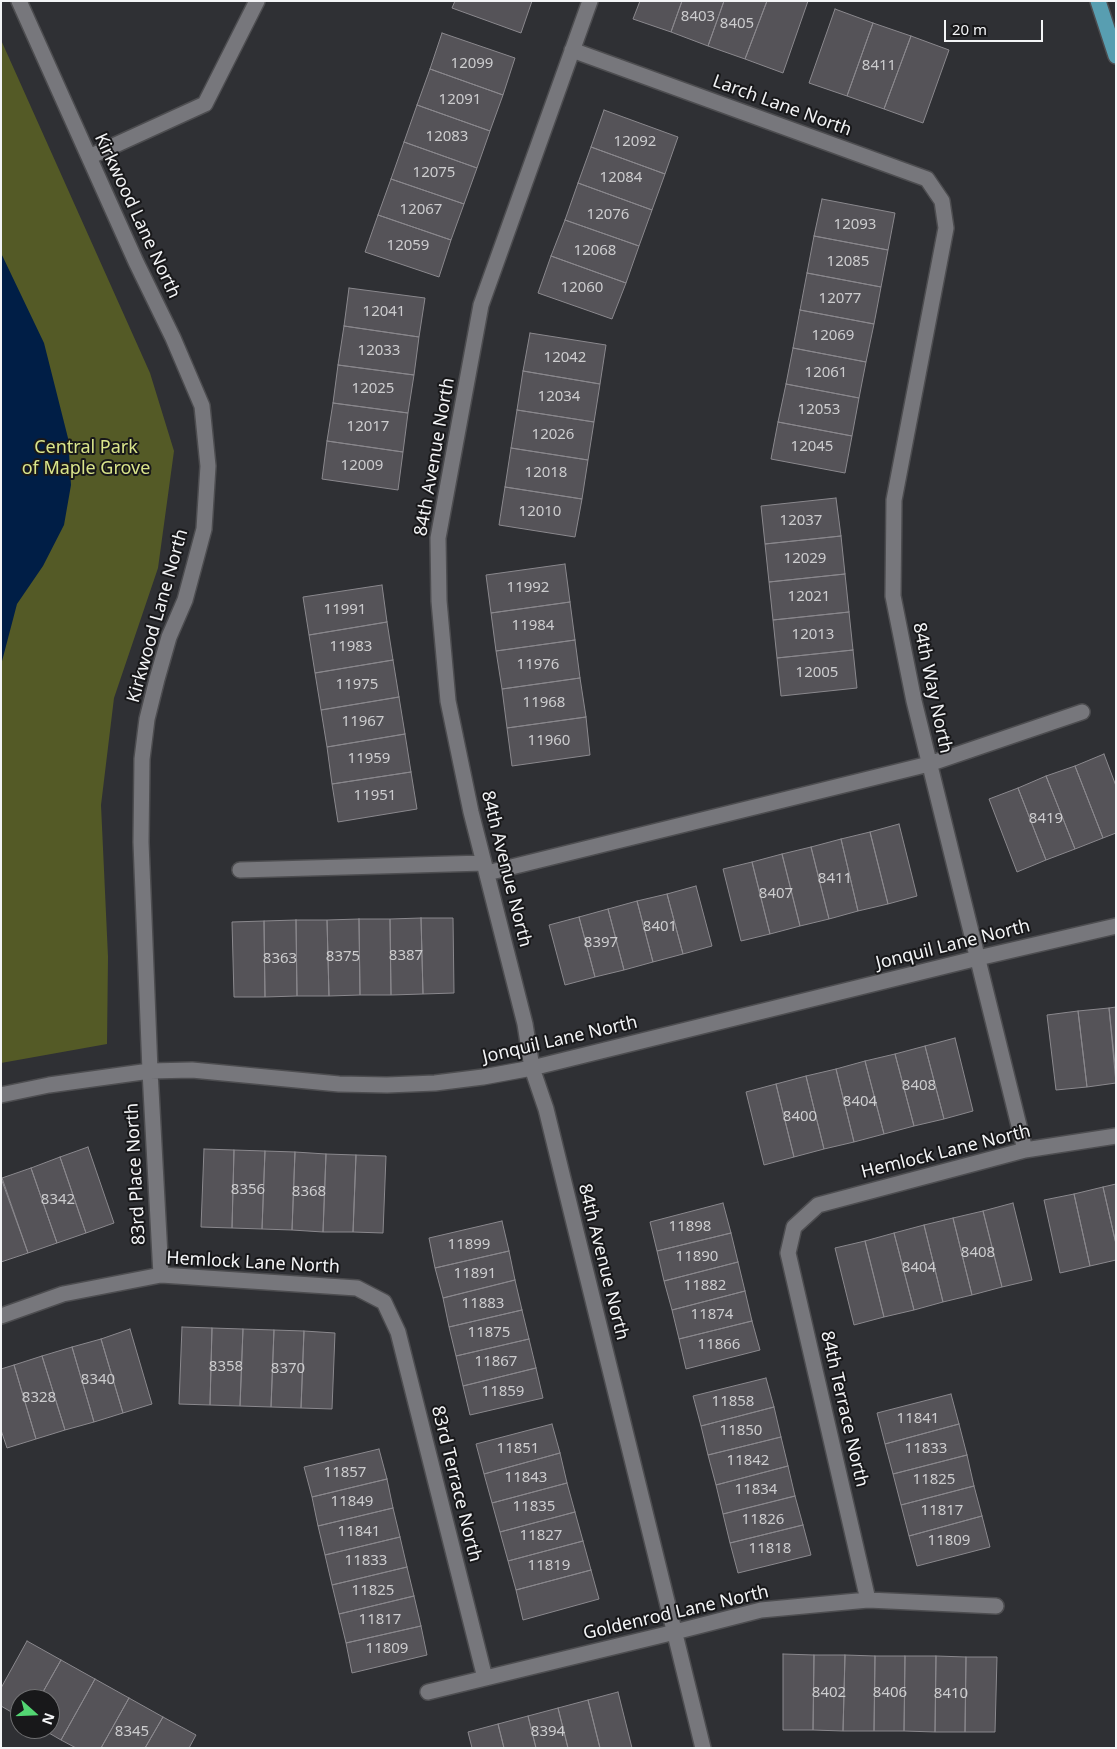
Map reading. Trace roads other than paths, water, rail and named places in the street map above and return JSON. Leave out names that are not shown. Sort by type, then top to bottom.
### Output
[{"type":"main road","points":[[1098,1],[1116,56]]},
{"type":"street","name":"Kirkwood Lane North","points":[[19,1],[173,338],[202,406],[208,466],[204,529],[185,600],[169,637],[157,679],[147,719],[142,759],[141,842],[150,1071]]},
{"type":"street","points":[[89,157],[205,104],[257,1]]},
{"type":"street","name":"84th Avenue North","points":[[590,1],[481,305],[438,538],[439,601],[448,701],[485,868],[525,1024],[532,1068],[546,1109],[703,1748]]},
{"type":"street","name":"Larch Lane North","points":[[572,50],[927,179],[942,201],[946,228]]},
{"type":"street","name":"84th Way North","points":[[946,228],[894,500],[893,596],[929,764],[1025,1150]]},
{"type":"street","points":[[240,870],[485,868],[929,764],[1082,712]]},
{"type":"street","name":"Jonquil Lane North","points":[[1,1095],[49,1085],[150,1071],[192,1070],[339,1084],[387,1085],[435,1083],[483,1077],[532,1068],[978,958],[1116,926]]},
{"type":"street","name":"83rd Place North","points":[[150,1071],[161,1275]]},
{"type":"street","name":"Hemlock Lane North","points":[[794,1227],[818,1205],[1025,1150],[1116,1136]]},
{"type":"street","name":"84th Terrace North","points":[[794,1227],[788,1253],[868,1600]]},
{"type":"street","name":"Hemlock Lane North","points":[[1,1316],[63,1294],[161,1275],[357,1288],[384,1302]]},
{"type":"street","name":"83rd Terrace North","points":[[384,1302],[398,1332],[485,1678]]},
{"type":"street","name":"Goldenrod Lane North","points":[[428,1692],[761,1610],[868,1600],[996,1606]]},
{"type":"water","points":[[1,253],[44,343],[68,438],[71,485],[64,525],[43,566],[17,604],[1,665]]},
{"type":"park label","name":"Central Park of Maple Grove","points":[[86,458]]}]
